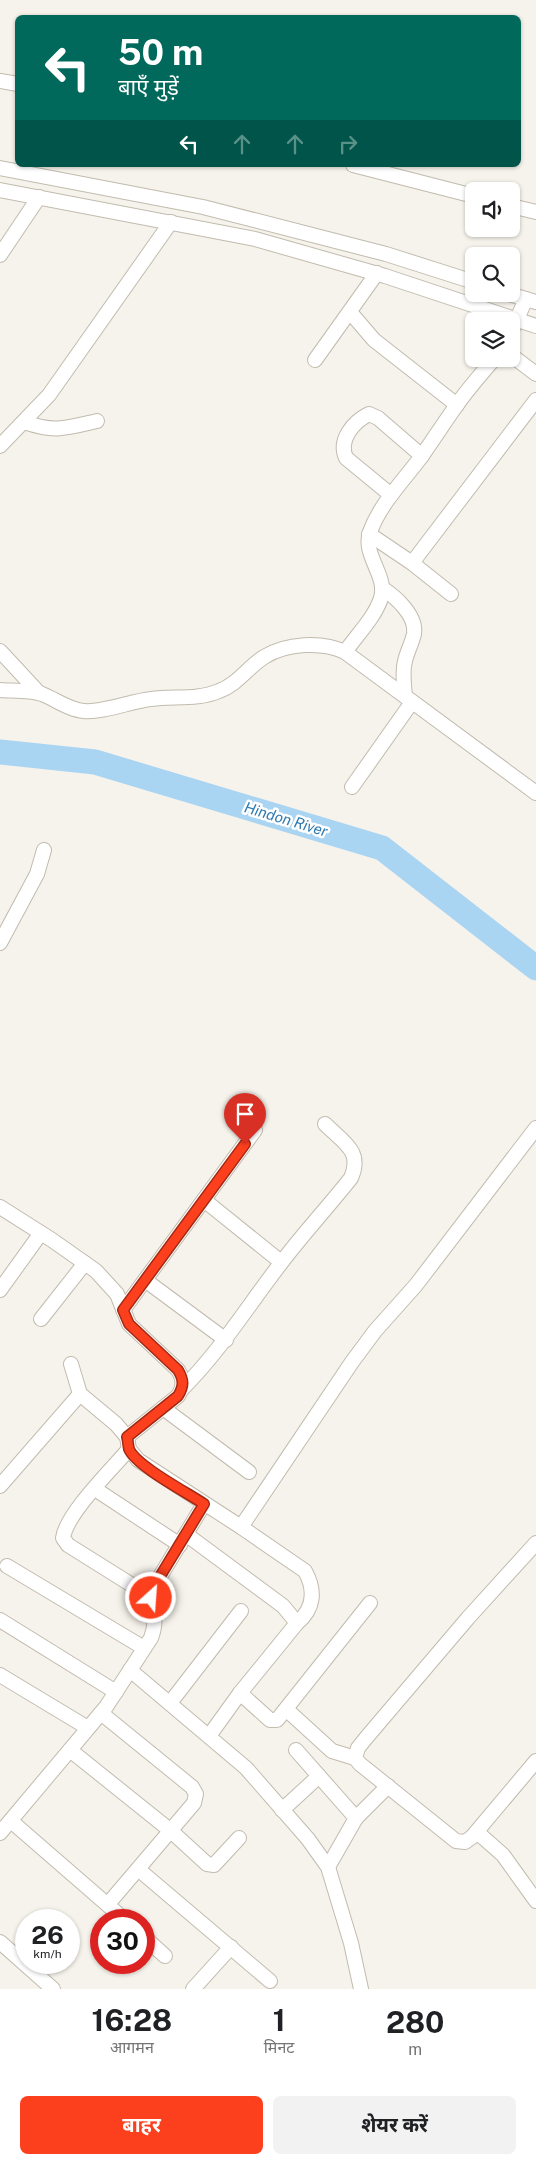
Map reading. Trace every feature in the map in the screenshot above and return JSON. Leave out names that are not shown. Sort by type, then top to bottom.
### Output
[{"type":"street","points":[[0,81],[15,84]]},
{"type":"street","points":[[361,167],[465,194]]},
{"type":"street","points":[[0,168],[203,207],[386,254],[465,279]]},
{"type":"street","points":[[0,190],[255,239],[377,273],[478,312]]},
{"type":"street","points":[[0,255],[40,197]]},
{"type":"street","points":[[520,208],[536,212]]},
{"type":"street","points":[[0,446],[49,395],[171,222]]},
{"type":"street","points":[[315,360],[377,273]]},
{"type":"street","points":[[520,317],[531,301]]},
{"type":"street","points":[[350,312],[374,340],[457,404]]},
{"type":"street","points":[[520,326],[536,326]]},
{"type":"street","points":[[520,362],[536,374]]},
{"type":"street","points":[[345,652],[377,608],[382,597],[382,588],[372,557],[369,534],[391,495],[422,456],[457,404],[487,367]]},
{"type":"street","points":[[412,563],[536,400]]},
{"type":"street","points":[[391,495],[346,458],[343,441],[360,418],[369,414],[378,418],[422,456]]},
{"type":"street","points":[[24,422],[53,430],[97,421]]},
{"type":"street","points":[[369,534],[412,563],[451,594]]},
{"type":"street","points":[[382,588],[390,592],[412,618],[414,625],[414,633],[404,661],[403,680],[409,699]]},
{"type":"street","points":[[0,690],[39,693],[73,708],[85,711],[152,699],[193,697],[219,691],[239,680],[264,656],[273,652],[290,648],[321,645],[334,646],[345,652],[536,793]]},
{"type":"street","points":[[0,651],[39,693]]},
{"type":"street","points":[[352,787],[409,699]]},
{"type":"street","points":[[0,943],[37,874],[44,850]]},
{"type":"street","points":[[151,1598],[68,1544],[63,1538],[64,1530],[72,1516],[95,1489],[128,1443],[163,1408],[178,1396],[182,1389],[205,1366],[226,1340],[281,1262],[351,1178],[356,1166],[355,1154],[325,1124]]},
{"type":"street","points":[[241,1527],[352,1362],[375,1331],[416,1286],[536,1128]]},
{"type":"street","points":[[123,1310],[255,1130]]},
{"type":"street","points":[[204,1200],[281,1262]]},
{"type":"street","points":[[0,1207],[85,1263],[106,1282],[117,1294],[129,1324],[178,1370],[183,1378],[182,1389]]},
{"type":"street","points":[[0,1290],[41,1233]]},
{"type":"street","points":[[41,1319],[85,1263]]},
{"type":"street","points":[[145,1280],[226,1340]]},
{"type":"street","points":[[71,1364],[80,1394],[116,1424],[138,1460],[300,1566],[310,1580],[313,1592],[312,1602],[305,1616],[297,1623],[240,1692],[209,1736]]},
{"type":"street","points":[[0,1486],[80,1394]]},
{"type":"street","points":[[163,1408],[249,1472]]},
{"type":"street","points":[[95,1489],[184,1540],[283,1606],[297,1623]]},
{"type":"street","points":[[0,1834],[101,1713],[144,1648],[155,1626],[155,1614],[151,1598],[153,1588],[184,1540],[204,1504]]},
{"type":"street","points":[[355,1758],[358,1748],[366,1738],[468,1618],[536,1542]]},
{"type":"street","points":[[7,1566],[144,1648]]},
{"type":"street","points":[[240,1692],[270,1720],[277,1720],[370,1603]]},
{"type":"street","points":[[170,1703],[241,1611]]},
{"type":"street","points":[[0,1620],[116,1692]]},
{"type":"street","points":[[130,1670],[246,1768],[308,1839],[328,1867],[351,1943],[361,1989]]},
{"type":"street","points":[[0,1675],[88,1728]]},
{"type":"street","points":[[286,1710],[332,1751],[355,1758],[456,1841],[465,1842],[477,1832],[536,1761]]},
{"type":"street","points":[[101,1713],[192,1787],[196,1794],[194,1803],[108,1904]]},
{"type":"street","points":[[70,1750],[170,1831],[207,1864],[214,1865],[239,1838]]},
{"type":"street","points":[[296,1750],[356,1818]]},
{"type":"street","points":[[282,1810],[320,1776]]},
{"type":"street","points":[[328,1867],[356,1818],[388,1786]]},
{"type":"street","points":[[11,1821],[113,1909]]},
{"type":"street","points":[[477,1832],[503,1855],[536,1901]]},
{"type":"street","points":[[138,1869],[270,1981]]},
{"type":"street","points":[[0,1942],[53,1989]]},
{"type":"street","points":[[155,1947],[165,1956]]},
{"type":"street","points":[[193,1989],[231,1947]]},
{"type":"waterway","name":"Hindon River","points":[[0,752],[95,762],[382,848],[536,968]]},
{"type":"route","points":[[151,1598],[153,1588],[204,1504],[138,1460],[129,1449],[127,1437],[178,1396],[182,1389],[183,1378],[178,1370],[129,1324],[123,1310],[245,1144]]}]
